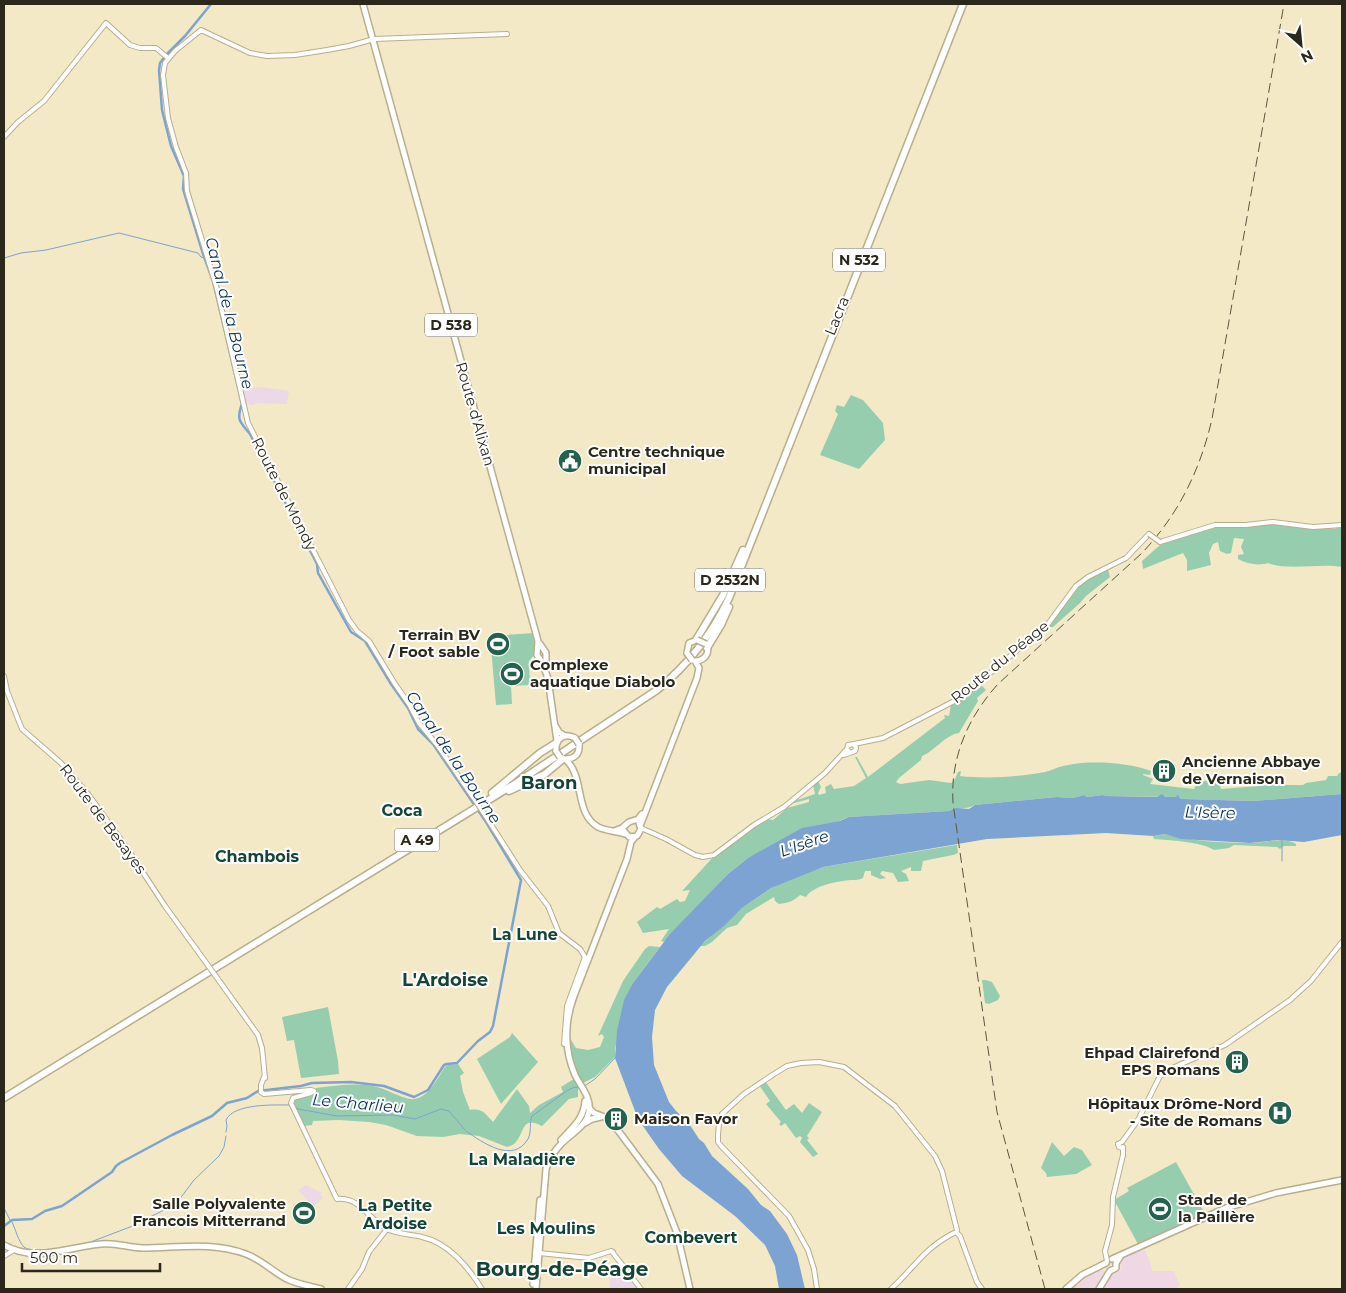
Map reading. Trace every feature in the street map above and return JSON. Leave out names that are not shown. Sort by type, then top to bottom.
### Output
[{"type":"highway","name":"Lacra","points":[[758,517],[962,4]]},
{"type":"highway","name":"N 532","points":[[752,539],[962,4]]},
{"type":"highway","name":"D 2532N","points":[[697,640],[723,595],[758,517]]},
{"type":"highway","name":"A 49","points":[[4,1097],[487,797],[649,692],[680,665],[703,638],[719,612],[758,517]]},
{"type":"highway","name":"D 2532N","points":[[707,646],[727,612],[752,539]]},
{"type":"highway","name":"A 49","points":[[4,1097],[472,810],[644,699],[677,672],[696,652],[718,620],[729,598],[752,539]]},
{"type":"highway","points":[[487,797],[556,742]]},
{"type":"highway","points":[[472,810],[541,776],[563,758]]},
{"type":"main road","name":"D 538","points":[[363,4],[373,39]]},
{"type":"main road","name":"Route d'Alixan","points":[[373,39],[541,650],[537,656],[543,658]]},
{"type":"main road","points":[[582,1125],[589,1111],[588,1099],[571,1064],[567,1044],[569,1012],[576,988],[631,842],[637,836],[641,827],[700,675],[702,660],[707,654],[707,646],[697,640],[688,644],[686,653],[699,666],[699,673],[688,704]]},
{"type":"main road","name":"Route d'Alixan","points":[[543,658],[552,689],[555,722],[558,731],[565,736]]},
{"type":"main road","name":"Route d'Alixan","points":[[543,658],[549,685],[556,742]]},
{"type":"main road","points":[[694,660],[702,660]]},
{"type":"main road","points":[[563,758],[574,757],[579,751],[579,744],[570,735],[556,742],[556,751],[563,758],[570,763],[588,818],[601,828],[637,836]]},
{"type":"main road","points":[[574,757],[576,778]]},
{"type":"main road","points":[[614,831],[641,816],[655,787]]},
{"type":"main road","points":[[635,821],[641,827]]},
{"type":"main road","points":[[623,867],[628,844],[624,826]]},
{"type":"main road","points":[[583,1089],[586,1111],[611,1122]]},
{"type":"main road","points":[[537,1253],[542,1173],[546,1161],[556,1145],[580,1119],[586,1101]]},
{"type":"main road","points":[[589,1111],[602,1115],[611,1122],[624,1137],[661,1190],[677,1233],[690,1289]]},
{"type":"main road","points":[[534,1289],[544,1182],[548,1164],[557,1149],[582,1125],[592,1119],[601,1117]]},
{"type":"main road","points":[[1245,1202],[1342,1180]]},
{"type":"main road","points":[[1066,1289],[1082,1275],[1099,1266],[1109,1263],[1217,1211],[1298,1188],[1342,1180]]},
{"type":"main road","points":[[4,1245],[26,1254],[104,1244],[141,1248],[195,1246],[229,1249],[253,1257],[295,1283],[321,1289]]},
{"type":"main road","points":[[1099,1289],[1109,1263]]},
{"type":"street","points":[[4,137],[18,122],[44,101],[106,23],[130,45],[140,48],[156,48],[166,57],[201,30],[250,53],[267,56],[295,55],[320,51],[349,46],[373,39],[507,34]]},
{"type":"street","name":"Route de Mondy","points":[[166,57],[163,75],[168,118],[186,173],[188,191],[217,289],[249,426],[349,620],[356,631],[368,641],[409,704],[419,723],[438,746],[520,870],[546,904],[552,913],[559,932],[580,949],[585,958],[568,1006],[564,1044]]},
{"type":"street","name":"Route du Péage","points":[[855,746],[883,738],[962,697],[1048,624],[1076,586],[1088,577],[1126,558],[1149,534],[1160,542],[1215,525],[1246,525],[1274,522],[1314,526],[1342,526]]},
{"type":"street","name":"Route de Besayes","points":[[4,676],[7,691],[22,729],[61,763],[88,794],[127,848],[165,906],[258,1034],[262,1048],[264,1077],[262,1089],[266,1095],[314,1091],[293,1098],[290,1103],[328,1181],[339,1196],[359,1205],[387,1229]]},
{"type":"street","points":[[641,827],[695,855],[704,857],[714,855],[754,825],[784,806],[824,773],[848,750],[848,744],[855,746],[854,752],[848,750]]},
{"type":"street","points":[[637,836],[649,832]]},
{"type":"street","points":[[1109,1263],[1106,1249],[1113,1222],[1114,1193],[1123,1151],[1122,1145],[1141,1114],[1158,1078],[1170,1069],[1220,1048],[1290,1000],[1311,981],[1342,942]]},
{"type":"street","points":[[817,1289],[814,1269],[808,1250],[789,1216],[718,1142],[718,1125],[721,1117],[740,1097],[789,1066],[820,1062],[848,1068],[895,1106],[935,1156],[942,1171],[958,1232],[977,1282],[982,1289]]},
{"type":"street","points":[[348,1289],[370,1252],[387,1229],[424,1237],[443,1245],[453,1253],[482,1289]]},
{"type":"street","points":[[891,1289],[926,1251],[940,1240],[958,1232]]},
{"type":"street","points":[[5,1256],[12,1249]]},
{"type":"street","points":[[537,1253],[589,1258],[612,1253],[641,1289]]},
{"type":"shaded area","points":[[262,387],[289,391],[287,404],[246,404],[243,389]]},
{"type":"shaded area","points":[[306,1185],[322,1193],[320,1195],[323,1198],[315,1205],[312,1206],[298,1190]]},
{"type":"shaded area","points":[[1144,1248],[1153,1271],[1174,1271],[1180,1286],[1175,1289],[1069,1289],[1083,1277],[1100,1268],[1110,1275],[1121,1270],[1120,1260]]},
{"type":"shaded area","points":[[626,1272],[639,1289],[609,1289],[610,1278]]},
{"type":"green space","points":[[851,395],[863,400],[883,423],[885,440],[859,469],[820,455],[838,414],[835,411],[837,405],[844,407]]},
{"type":"green space","points":[[1284,523],[1334,529],[1342,527],[1342,567],[1295,567],[1268,563],[1249,563],[1238,559],[1238,555],[1244,554],[1241,547],[1244,539],[1234,538],[1231,553],[1227,554],[1220,551],[1218,542],[1213,544],[1209,553],[1211,565],[1187,571],[1187,560],[1183,553],[1143,569],[1142,561],[1160,545],[1180,537],[1218,527],[1239,528]]},
{"type":"green space","points":[[1108,569],[1110,577],[1086,596],[1053,627],[1048,627],[1082,583]]},
{"type":"green space","name":"Complexe aquatique Diabolo","points":[[534,633],[536,640],[535,654],[529,661],[530,685],[511,686],[512,704],[496,705],[490,636]]},
{"type":"green space","points":[[982,686],[986,690],[977,698],[978,701],[959,733],[949,737],[922,756],[921,760],[896,782],[900,784],[929,780],[951,783],[958,772],[961,771],[960,776],[1002,777],[1045,772],[1073,764],[1107,763],[1151,771],[1150,775],[1143,774],[1153,779],[1150,784],[1194,789],[1197,783],[1213,779],[1220,785],[1221,789],[1271,785],[1303,785],[1326,780],[1328,776],[1337,776],[1342,772],[1342,794],[1253,801],[1181,799],[1177,794],[1176,797],[1103,795],[1087,797],[1084,795],[1073,798],[1057,797],[975,805],[949,811],[849,817],[748,858],[728,874],[664,942],[661,941],[669,929],[643,933],[637,922],[657,907],[660,909],[677,899],[680,902],[685,901],[690,890],[682,891],[715,855],[752,828],[767,819],[773,820],[787,808],[809,802],[809,799],[791,804],[791,802],[815,794],[813,784],[818,781],[821,787],[819,795],[826,793],[825,787],[831,784],[834,789],[854,786],[866,778],[855,757],[857,757],[868,777],[945,718],[944,715],[949,716],[951,705],[968,696],[977,687]]},
{"type":"green space","points":[[1165,834],[1219,842],[1251,843],[1286,840],[1296,844],[1296,846],[1284,846],[1280,849],[1277,847],[1234,845],[1229,848],[1214,850],[1194,843],[1154,839],[1153,836]]},
{"type":"green space","points":[[957,845],[958,853],[923,861],[921,871],[911,871],[911,867],[901,871],[906,874],[909,881],[898,882],[893,873],[882,871],[880,874],[886,878],[880,879],[871,875],[871,871],[865,871],[862,879],[827,884],[815,889],[806,897],[800,895],[788,902],[779,904],[775,901],[774,897],[746,914],[737,925],[727,928],[712,942],[705,946],[700,946],[742,908],[771,888],[796,876],[823,867]]},
{"type":"green space","points":[[649,946],[660,947],[633,983],[615,1048],[615,1057],[595,1077],[579,1085],[578,1097],[569,1099],[542,1126],[535,1123],[527,1124],[515,1143],[507,1147],[479,1136],[460,1134],[443,1137],[417,1136],[386,1125],[369,1122],[313,1121],[312,1125],[304,1126],[292,1101],[314,1095],[316,1088],[339,1085],[377,1087],[406,1098],[416,1099],[422,1097],[431,1088],[445,1067],[458,1064],[464,1073],[460,1076],[463,1092],[470,1110],[481,1111],[493,1122],[517,1089],[529,1106],[530,1113],[539,1105],[563,1092],[561,1087],[577,1077],[568,1039],[570,1038],[576,1048],[588,1050],[600,1047],[604,1037],[602,1034],[598,1036],[623,981]]},
{"type":"green space","points":[[982,980],[992,982],[1000,996],[998,1000],[989,1004],[985,1003]]},
{"type":"green space","points":[[328,1007],[339,1074],[301,1078],[294,1040],[287,1041],[282,1017]]},
{"type":"green space","points":[[512,1033],[538,1062],[501,1104],[477,1059],[510,1037]]},
{"type":"green space","points":[[765,1081],[786,1110],[794,1104],[802,1113],[809,1103],[822,1112],[807,1136],[809,1138],[807,1140],[818,1154],[813,1157],[800,1142],[802,1138],[800,1136],[796,1138],[785,1123],[781,1126],[779,1124],[781,1122],[766,1104],[770,1101],[759,1085]]},
{"type":"green space","points":[[1052,1142],[1064,1156],[1074,1147],[1082,1150],[1092,1165],[1076,1174],[1047,1177],[1041,1168]]},
{"type":"green space","name":"Stade de la Paillère","points":[[1176,1162],[1205,1214],[1139,1246],[1114,1200],[1129,1191],[1127,1188]]},
{"type":"water","name":"L'Isère","points":[[1162,794],[1165,797],[1176,797],[1177,794],[1181,799],[1253,801],[1342,794],[1342,835],[1304,842],[1278,840],[1250,843],[1181,839],[1165,834],[1153,836],[1106,833],[987,839],[823,867],[771,888],[742,908],[705,941],[667,987],[655,1010],[652,1037],[654,1065],[669,1102],[676,1111],[688,1122],[712,1156],[748,1189],[761,1205],[770,1211],[787,1234],[797,1255],[805,1289],[779,1289],[775,1266],[765,1245],[735,1216],[682,1176],[659,1149],[638,1119],[615,1058],[617,1031],[624,1000],[633,983],[670,934],[728,874],[748,858],[802,828],[840,821],[849,817],[949,811],[956,808],[969,809],[975,805],[1057,797],[1073,798],[1084,795],[1087,797],[1103,795],[1157,797]]},
{"type":"waterway","name":"Canal de la Bourne","points":[[4,1226],[12,1220],[32,1219],[45,1211],[62,1206],[112,1172],[120,1163],[212,1116],[227,1103],[247,1098],[258,1091],[312,1083],[351,1082],[384,1086],[414,1097],[428,1090],[444,1065],[457,1063],[478,1041],[490,1032],[493,1026],[521,880],[486,822],[433,744],[418,729],[408,708],[365,641],[351,632],[318,573],[317,564],[250,434],[240,420],[239,414],[242,404],[213,281],[183,189],[184,176],[171,146],[162,110],[159,70],[160,63],[167,54],[185,36],[211,4]]},
{"type":"waterway","points":[[4,258],[119,233],[198,253],[204,258]]},
{"type":"waterway","points":[[1282,839],[1282,861]]},
{"type":"waterway","name":"Le Charlieu","points":[[583,1087],[595,1079],[615,1058]]},
{"type":"waterway","name":"Le Charlieu","points":[[466,1131],[498,1149],[514,1150],[522,1146],[528,1139],[532,1116],[568,1090],[575,1087],[579,1088]]},
{"type":"waterway","name":"Le Charlieu","points":[[226,1132],[226,1120],[230,1114],[237,1110],[255,1106],[291,1105]]},
{"type":"waterway","name":"Le Charlieu","points":[[295,1106],[298,1109],[337,1116],[393,1115],[415,1119],[441,1109],[449,1111],[465,1130]]},
{"type":"waterway","name":"Le Charlieu","points":[[88,1243],[130,1227],[176,1204],[194,1180],[219,1156],[224,1147],[226,1136]]},
{"type":"waterway","name":"Le Charlieu","points":[[4,1208],[10,1220]]},
{"type":"waterway","name":"Le Charlieu","points":[[12,1222],[22,1245],[27,1249],[59,1249]]},
{"type":"railway","points":[[1045,1289],[997,1112],[953,803],[955,770],[963,739],[987,697],[998,684],[1142,553],[1177,508],[1194,474],[1212,419],[1284,4]]},
{"type":"place","name":"Centre technique municipal","points":[[570,461]]},
{"type":"place","name":"Terrain BV / Foot sable","points":[[498,644]]},
{"type":"place","name":"Complexe aquatique Diabolo","points":[[512,674]]},
{"type":"place","name":"Ancienne Abbaye de Vernaison","points":[[1164,771]]},
{"type":"place","name":"Ehpad Clairefond EPS Romans","points":[[1237,1062]]},
{"type":"place","name":"Hôpitaux Drôme-Nord - Site de Romans","points":[[1280,1113]]},
{"type":"place","name":"Maison Favor","points":[[616,1119]]},
{"type":"place","name":"Stade de la Paillère","points":[[1160,1209]]},
{"type":"place","name":"Salle Polyvalente Francois Mitterrand","points":[[304,1213]]},
{"type":"district","name":"Baron","points":[[549,783]]},
{"type":"district","name":"Coca","points":[[402,810]]},
{"type":"district","name":"Chambois","points":[[257,856]]},
{"type":"district","name":"La Lune","points":[[525,934]]},
{"type":"district","name":"L'Ardoise","points":[[445,980]]},
{"type":"district","name":"La Maladière","points":[[522,1159]]},
{"type":"district","name":"La Petite Ardoise","points":[[395,1214]]},
{"type":"district","name":"Les Moulins","points":[[546,1228]]},
{"type":"district","name":"Combevert","points":[[691,1237]]},
{"type":"district","name":"Bourg-de-Péage","points":[[562,1269]]}]
